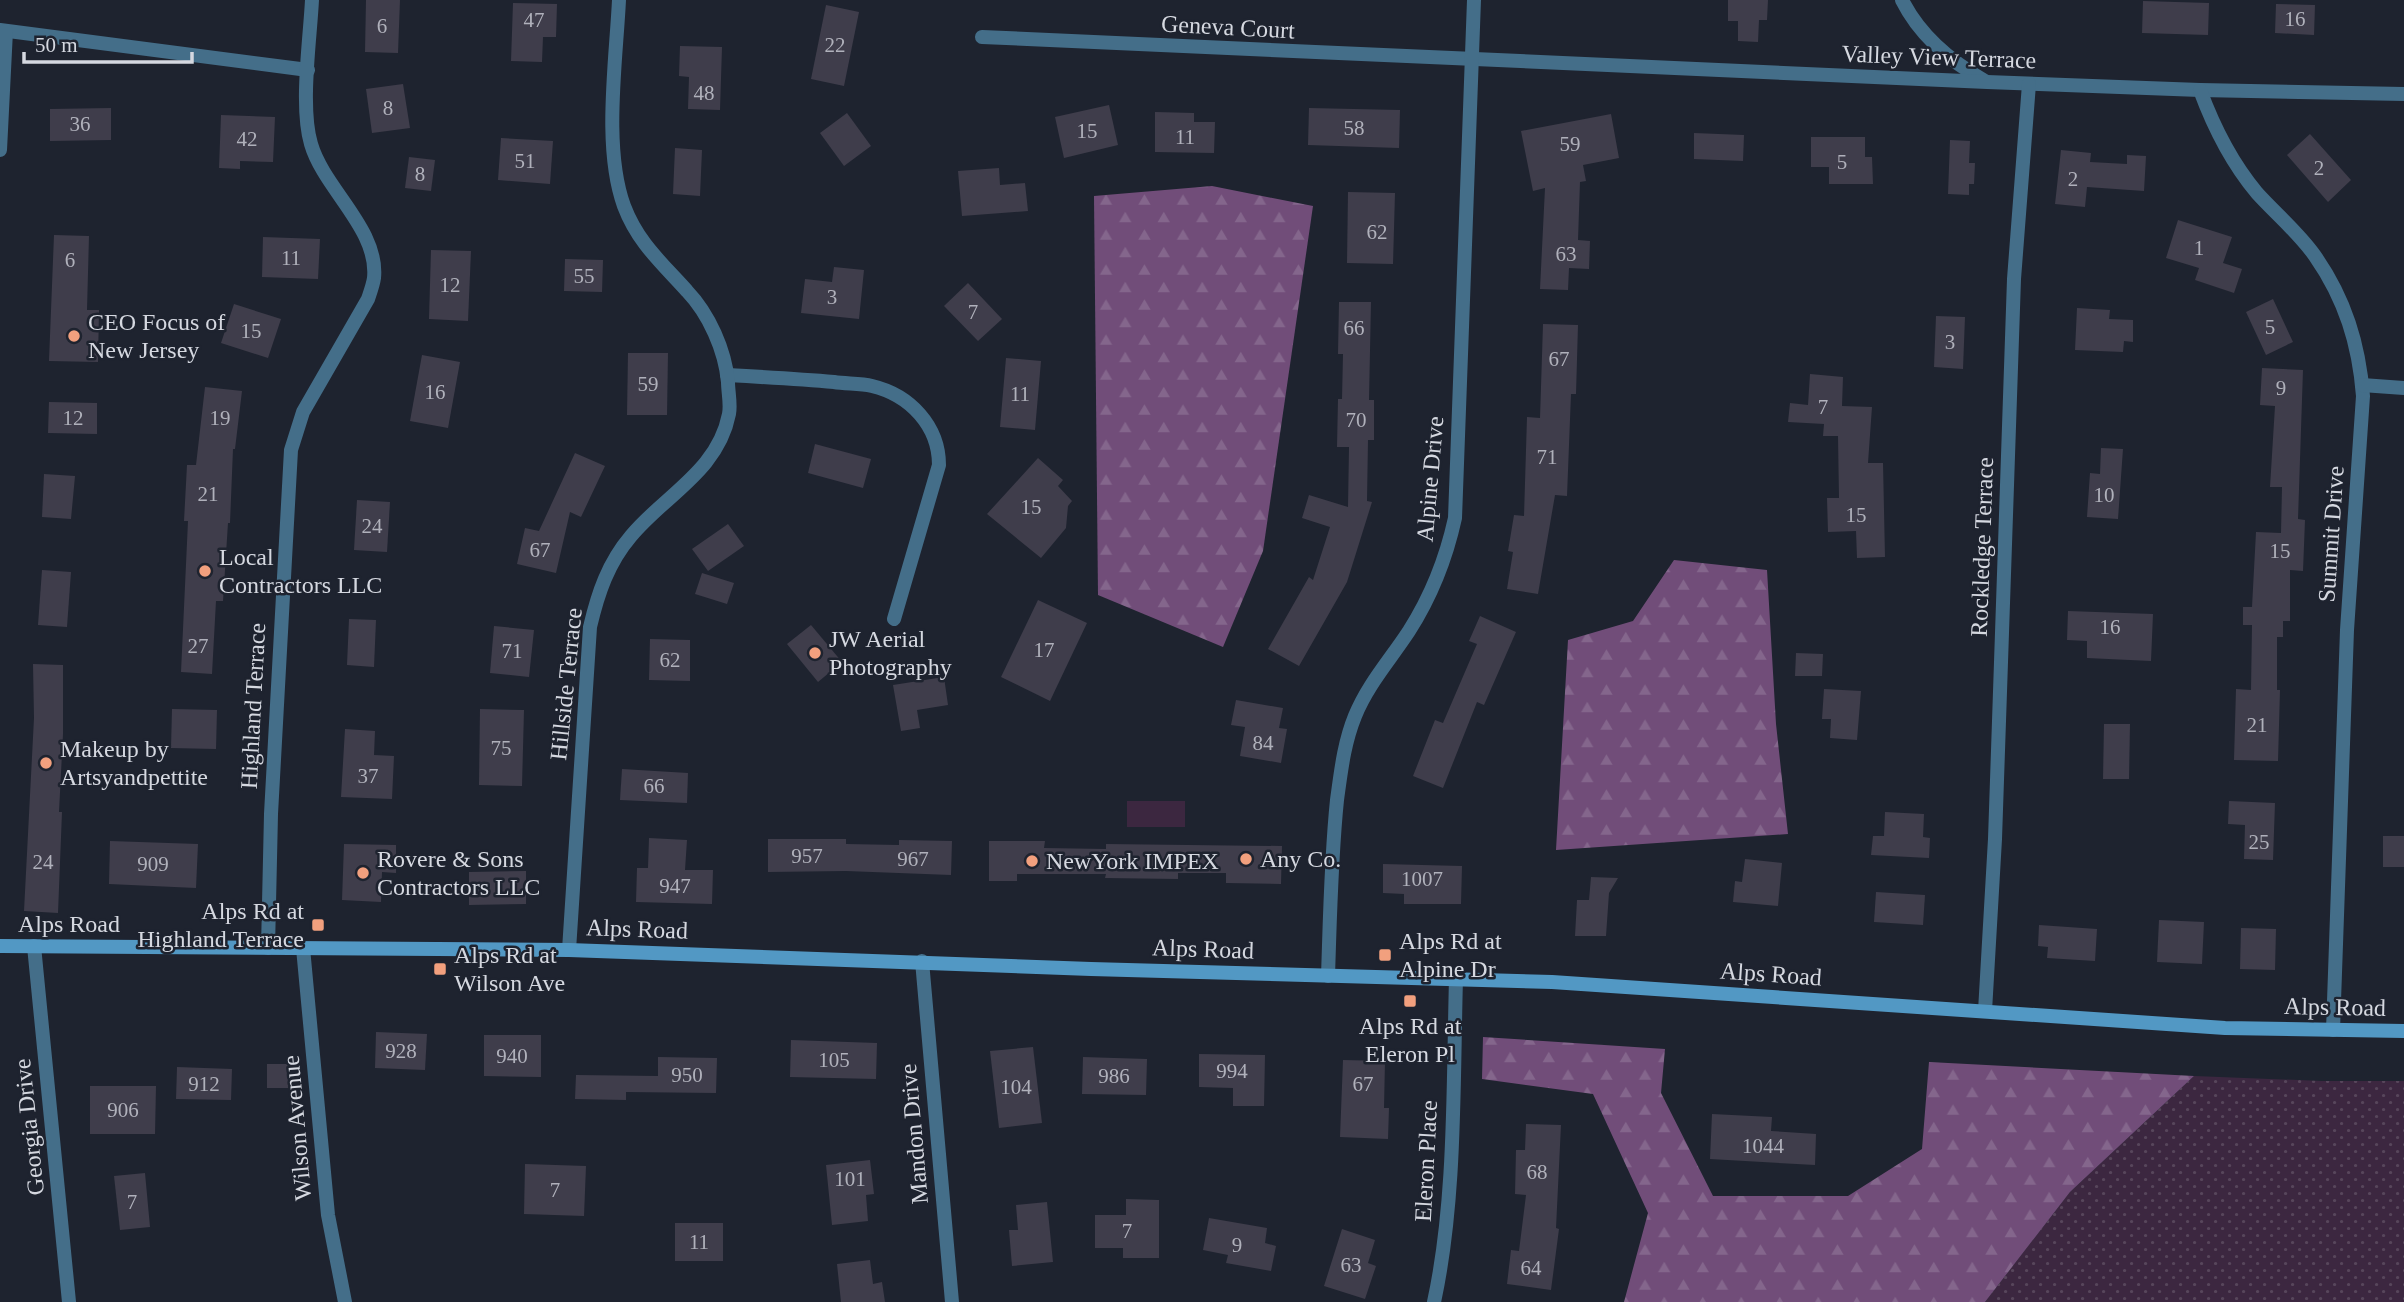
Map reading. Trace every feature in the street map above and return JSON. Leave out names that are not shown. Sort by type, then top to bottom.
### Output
[{"type":"main road","name":"Alps Road","points":[[0,946],[569,950],[1552,982],[2225,1028],[2404,1031]]},
{"type":"street","name":"Highland Terrace","points":[[268,948],[271,814],[291,450],[303,412],[368,299],[374,279],[373,257],[365,236],[323,169],[312,146],[306,122],[312,0]]},
{"type":"street","name":"Hillside Terrace","points":[[569,950],[590,627],[600,589],[611,565],[630,537],[707,463],[721,438],[730,412],[727,376],[720,346],[707,318],[689,292],[662,266],[640,238],[625,208],[615,177],[612,145],[619,0]]},
{"type":"street","name":"Alpine Drive","points":[[1328,976],[1333,838],[1343,752],[1364,696],[1430,596],[1441,570],[1455,518],[1474,0]]},
{"type":"street","points":[[1902,0],[1922,32],[1943,53],[1987,82]]},
{"type":"street","points":[[0,150],[3,31],[308,70]]},
{"type":"street","name":"Geneva Court","points":[[982,37],[1472,59]]},
{"type":"street","name":"Valley View Terrace","points":[[1472,59],[2029,84],[2404,94]]},
{"type":"street","name":"Rockledge Terrace","points":[[1984,1011],[1995,839],[2014,279],[2029,84]]},
{"type":"street","name":"Summit Drive","points":[[2200,90],[2213,126],[2232,160],[2257,193],[2314,255],[2336,289],[2351,324],[2360,360],[2362,385],[2347,630],[2333,1030]]},
{"type":"street","points":[[727,376],[803,379],[872,386],[904,401],[928,423],[939,453],[939,465],[894,619]]},
{"type":"street","points":[[2362,385],[2404,388]]},
{"type":"street","name":"Georgia Drive","points":[[34,946],[69,1302]]},
{"type":"street","name":"Wilson Avenue","points":[[303,948],[328,1215],[345,1302]]},
{"type":"street","name":"Mandon Drive","points":[[922,961],[952,1302]]},
{"type":"street","name":"Eleron Place","points":[[1434,1302],[1444,1241],[1450,1171],[1456,979]]},
{"type":"shaded area","points":[[1127,801],[1185,801],[1185,827],[1127,827]]},
{"type":"shaded area","points":[[2194,1076],[2404,1081],[2404,1302],[1985,1302],[2070,1192]]},
{"type":"green space","points":[[1212,186],[1313,206],[1263,551],[1223,647],[1098,595],[1094,196]]},
{"type":"green space","points":[[1674,560],[1767,570],[1776,724],[1788,834],[1556,850],[1568,640],[1633,621]]},
{"type":"green space","points":[[1483,1037],[1665,1049],[1661,1093],[1713,1196],[1848,1196],[1922,1149],[1929,1062],[2194,1076],[2070,1192],[1985,1302],[1624,1302],[1648,1213],[1593,1094],[1482,1079]]},
{"type":"building","points":[[366,0],[400,0],[398,53],[365,52]]},
{"type":"building","points":[[1728,0],[1768,0],[1767,20],[1759,20],[1758,42],[1738,41],[1738,21],[1728,21]]},
{"type":"building","points":[[2143,1],[2209,3],[2208,35],[2142,33]]},
{"type":"building","points":[[513,3],[557,4],[556,37],[543,37],[542,62],[511,61]]},
{"type":"building","points":[[2276,4],[2315,5],[2314,35],[2275,33]]},
{"type":"building","points":[[826,5],[859,12],[844,86],[811,79]]},
{"type":"building","points":[[680,46],[722,47],[720,110],[688,109],[689,77],[679,76]]},
{"type":"building","points":[[403,84],[410,128],[372,133],[366,89]]},
{"type":"building","points":[[1109,105],[1118,145],[1064,158],[1055,117]]},
{"type":"building","points":[[111,108],[111,140],[50,141],[50,109]]},
{"type":"building","points":[[1309,108],[1400,110],[1399,148],[1308,145]]},
{"type":"building","points":[[1155,112],[1194,113],[1194,122],[1215,122],[1214,153],[1155,152]]},
{"type":"building","points":[[847,113],[871,146],[844,166],[820,133]]},
{"type":"building","points":[[1611,114],[1619,158],[1583,165],[1586,181],[1580,182],[1578,240],[1590,241],[1589,269],[1569,268],[1568,290],[1540,289],[1545,188],[1533,191],[1521,131]]},
{"type":"building","points":[[221,115],[275,117],[273,162],[240,161],[240,169],[219,168]]},
{"type":"building","points":[[1694,133],[1744,135],[1743,161],[1694,159]]},
{"type":"building","points":[[2310,134],[2351,180],[2328,202],[2287,155]]},
{"type":"building","points":[[1811,137],[1865,137],[1865,157],[1872,157],[1873,184],[1829,184],[1829,167],[1811,167]]},
{"type":"building","points":[[501,138],[553,141],[550,184],[498,180]]},
{"type":"building","points":[[1950,140],[1970,141],[1969,163],[1975,163],[1974,184],[1969,184],[1969,195],[1948,194]]},
{"type":"building","points":[[675,148],[702,150],[700,196],[673,194]]},
{"type":"building","points":[[2061,150],[2091,153],[2090,162],[2127,164],[2127,155],[2146,156],[2144,191],[2087,187],[2085,207],[2055,204]]},
{"type":"building","points":[[409,157],[435,160],[431,191],[405,188]]},
{"type":"building","points":[[999,168],[1000,185],[1025,183],[1028,211],[962,216],[958,171]]},
{"type":"building","points":[[1348,192],[1395,193],[1393,264],[1347,263]]},
{"type":"building","points":[[2178,220],[2232,237],[2223,263],[2242,269],[2234,293],[2195,280],[2199,268],[2166,258]]},
{"type":"building","points":[[54,235],[89,236],[87,310],[99,310],[98,362],[49,361]]},
{"type":"building","points":[[263,237],[320,239],[318,279],[262,277]]},
{"type":"building","points":[[431,250],[471,251],[468,321],[429,319]]},
{"type":"building","points":[[565,259],[603,260],[602,292],[564,291]]},
{"type":"building","points":[[834,267],[864,270],[859,319],[801,313],[805,279],[832,282]]},
{"type":"building","points":[[968,283],[1002,319],[978,341],[944,306]]},
{"type":"building","points":[[2273,299],[2293,342],[2266,355],[2246,312]]},
{"type":"building","points":[[1339,302],[1371,302],[1369,400],[1374,400],[1374,440],[1368,440],[1367,501],[1372,502],[1347,582],[1299,666],[1268,649],[1309,577],[1313,580],[1330,527],[1302,518],[1309,495],[1348,507],[1349,447],[1337,447],[1343,354],[1338,354]]},
{"type":"building","points":[[234,304],[281,319],[268,358],[221,343]]},
{"type":"building","points":[[2077,308],[2110,310],[2109,319],[2133,320],[2133,342],[2124,341],[2123,352],[2075,350]]},
{"type":"building","points":[[1936,316],[1965,317],[1963,369],[1934,367]]},
{"type":"building","points":[[1543,324],[1578,325],[1576,394],[1571,394],[1567,496],[1555,495],[1538,594],[1507,589],[1513,552],[1508,551],[1514,515],[1524,516],[1527,417],[1540,418]]},
{"type":"building","points":[[628,353],[668,353],[667,415],[627,415]]},
{"type":"building","points":[[422,355],[460,362],[448,428],[410,421]]},
{"type":"building","points":[[1006,358],[1041,361],[1035,430],[1000,427]]},
{"type":"building","points":[[2262,368],[2303,370],[2298,519],[2305,520],[2303,571],[2290,570],[2290,621],[2283,621],[2283,637],[2277,637],[2277,690],[2280,690],[2278,761],[2234,760],[2236,689],[2251,690],[2252,625],[2243,625],[2243,607],[2252,607],[2256,532],[2281,533],[2282,487],[2270,487],[2275,406],[2260,405]]},
{"type":"building","points":[[1810,374],[1843,377],[1842,406],[1872,407],[1868,463],[1883,463],[1885,557],[1857,558],[1856,531],[1828,532],[1827,498],[1839,498],[1838,436],[1823,436],[1824,424],[1788,422],[1790,403],[1808,405]]},
{"type":"building","points":[[205,387],[242,391],[233,449],[223,601],[216,601],[212,674],[181,672],[188,521],[184,521],[187,465],[196,465]]},
{"type":"building","points":[[49,402],[97,403],[97,434],[48,433]]},
{"type":"building","points":[[815,444],[871,459],[863,488],[808,473]]},
{"type":"building","points":[[2101,448],[2123,449],[2118,519],[2087,517],[2090,473],[2100,474]]},
{"type":"building","points":[[575,453],[605,466],[581,517],[570,512],[556,573],[517,564],[525,528],[539,531]]},
{"type":"building","points":[[1038,458],[1063,480],[1058,486],[1072,501],[1068,506],[1066,528],[1041,558],[987,514]]},
{"type":"building","points":[[44,474],[75,476],[71,519],[42,517]]},
{"type":"building","points":[[357,500],[390,502],[387,552],[354,550]]},
{"type":"building","points":[[728,524],[744,546],[708,571],[692,549]]},
{"type":"building","points":[[42,570],[71,572],[67,627],[38,625]]},
{"type":"building","points":[[702,573],[734,583],[727,604],[695,594]]},
{"type":"building","points":[[1038,600],[1087,623],[1050,701],[1001,677]]},
{"type":"building","points":[[2068,611],[2153,614],[2151,661],[2087,658],[2087,641],[2067,640]]},
{"type":"building","points":[[1480,616],[1516,632],[1484,705],[1477,702],[1443,788],[1413,776],[1435,720],[1443,723],[1477,644],[1469,641]]},
{"type":"building","points":[[349,619],[376,620],[374,667],[347,665]]},
{"type":"building","name":"JW Aerial Photography","points":[[811,625],[842,662],[818,682],[787,644]]},
{"type":"building","points":[[494,626],[534,630],[529,677],[490,673]]},
{"type":"building","points":[[650,639],[690,640],[690,681],[649,680]]},
{"type":"building","points":[[1796,653],[1823,654],[1822,676],[1795,676]]},
{"type":"building","points":[[33,664],[63,665],[58,913],[24,911],[34,718]]},
{"type":"building","points":[[944,677],[948,705],[917,710],[920,728],[901,731],[893,685]]},
{"type":"building","points":[[1824,689],[1861,691],[1857,740],[1830,738],[1831,719],[1822,719]]},
{"type":"building","points":[[1236,700],[1283,708],[1279,728],[1287,729],[1281,763],[1240,756],[1245,727],[1231,725]]},
{"type":"building","points":[[172,709],[217,710],[216,749],[171,748]]},
{"type":"building","points":[[480,709],[524,710],[522,786],[479,785]]},
{"type":"building","points":[[2104,724],[2130,724],[2129,779],[2103,779]]},
{"type":"building","points":[[345,729],[375,731],[374,755],[394,756],[392,799],[341,797]]},
{"type":"building","points":[[622,769],[688,773],[687,803],[620,800]]},
{"type":"building","points":[[2229,801],[2275,803],[2273,860],[2244,859],[2245,825],[2228,824]]},
{"type":"building","points":[[1885,812],[1924,814],[1923,837],[1930,838],[1929,858],[1871,855],[1873,836],[1884,836]]},
{"type":"building","points":[[2383,836],[2404,836],[2404,867],[2383,867]]},
{"type":"building","points":[[649,838],[687,840],[685,870],[713,870],[712,904],[636,902],[637,868],[648,868]]},
{"type":"building","points":[[768,839],[846,839],[846,844],[899,845],[899,840],[952,841],[951,875],[846,871],[768,872]]},
{"type":"building","points":[[110,841],[198,844],[196,888],[109,884]]},
{"type":"building","points":[[989,841],[1045,841],[1044,848],[1106,849],[1106,844],[1282,846],[1281,884],[1226,883],[1226,873],[1178,873],[1178,879],[1105,878],[1106,874],[1017,874],[1017,881],[989,881]]},
{"type":"building","name":"Rovere & Sons Contractors LLC","points":[[344,844],[396,845],[396,873],[382,872],[381,902],[342,900]]},
{"type":"building","points":[[1745,859],[1782,863],[1778,906],[1733,902],[1735,881],[1742,882]]},
{"type":"building","points":[[1383,864],[1462,866],[1461,904],[1404,904],[1404,894],[1383,893]]},
{"type":"building","points":[[526,871],[526,904],[469,905],[469,872]]},
{"type":"building","points":[[1591,877],[1618,878],[1609,893],[1606,936],[1575,936],[1577,900],[1589,900]]},
{"type":"building","points":[[1876,892],[1925,895],[1923,925],[1874,922]]},
{"type":"building","points":[[2159,920],[2204,922],[2202,964],[2157,962]]},
{"type":"building","points":[[2039,925],[2097,929],[2095,961],[2047,958],[2048,947],[2038,946]]},
{"type":"building","points":[[2241,928],[2276,929],[2275,970],[2240,969]]},
{"type":"building","points":[[376,1032],[427,1034],[425,1070],[375,1068]]},
{"type":"building","points":[[484,1035],[541,1035],[541,1077],[484,1076]]},
{"type":"building","points":[[791,1040],[877,1043],[876,1079],[790,1077]]},
{"type":"building","points":[[1033,1047],[1042,1123],[999,1128],[990,1051]]},
{"type":"building","points":[[1199,1054],[1265,1055],[1264,1106],[1233,1106],[1233,1088],[1199,1087]]},
{"type":"building","points":[[658,1057],[717,1058],[716,1093],[626,1092],[626,1100],[575,1099],[576,1075],[658,1076]]},
{"type":"building","points":[[1083,1057],[1147,1059],[1146,1095],[1082,1094]]},
{"type":"building","points":[[1343,1060],[1385,1061],[1384,1108],[1389,1108],[1388,1139],[1340,1137]]},
{"type":"building","points":[[267,1064],[292,1064],[291,1088],[267,1088]]},
{"type":"building","points":[[177,1067],[232,1069],[231,1100],[176,1099]]},
{"type":"building","points":[[90,1086],[156,1086],[155,1134],[90,1134]]},
{"type":"building","points":[[1712,1114],[1772,1117],[1771,1131],[1816,1134],[1815,1165],[1710,1159]]},
{"type":"building","points":[[1526,1124],[1561,1125],[1556,1228],[1559,1229],[1551,1290],[1507,1284],[1511,1250],[1519,1251],[1526,1195],[1515,1194],[1516,1150],[1525,1150]]},
{"type":"building","points":[[870,1160],[874,1194],[866,1195],[868,1221],[832,1225],[826,1165]]},
{"type":"building","points":[[525,1164],[586,1166],[584,1216],[524,1214]]},
{"type":"building","points":[[145,1173],[150,1227],[120,1230],[114,1176]]},
{"type":"building","points":[[1126,1199],[1159,1200],[1159,1258],[1123,1258],[1123,1248],[1095,1248],[1095,1215],[1126,1215]]},
{"type":"building","points":[[1047,1202],[1053,1262],[1012,1266],[1009,1230],[1018,1230],[1016,1205]]},
{"type":"building","points":[[1209,1218],[1267,1228],[1265,1243],[1276,1246],[1271,1271],[1226,1263],[1228,1255],[1203,1250]]},
{"type":"building","points":[[675,1223],[723,1223],[723,1261],[675,1261]]},
{"type":"building","points":[[1342,1229],[1375,1240],[1368,1263],[1376,1266],[1365,1299],[1324,1286]]},
{"type":"building","points":[[870,1260],[873,1284],[882,1282],[885,1302],[841,1302],[837,1264]]},
{"type":"place","name":"CEO Focus of New Jersey","points":[[74,336]]},
{"type":"place","name":"Local Contractors LLC","points":[[205,571]]},
{"type":"place","name":"JW Aerial Photography","points":[[815,653]]},
{"type":"place","name":"Makeup by Artsyandpettite","points":[[46,763]]},
{"type":"place","name":"Any Co.","points":[[1246,859]]},
{"type":"place","name":"NewYork IMPEX","points":[[1032,861]]},
{"type":"place","name":"Rovere & Sons Contractors LLC","points":[[363,873]]},
{"type":"place","name":"Alps Rd at Highland Terrace","points":[[318,925]]},
{"type":"place","name":"Alps Rd at Alpine Dr","points":[[1385,955]]},
{"type":"place","name":"Alps Rd at Wilson Ave","points":[[440,969]]},
{"type":"place","name":"Alps Rd at Eleron Pl","points":[[1410,1001]]}]
